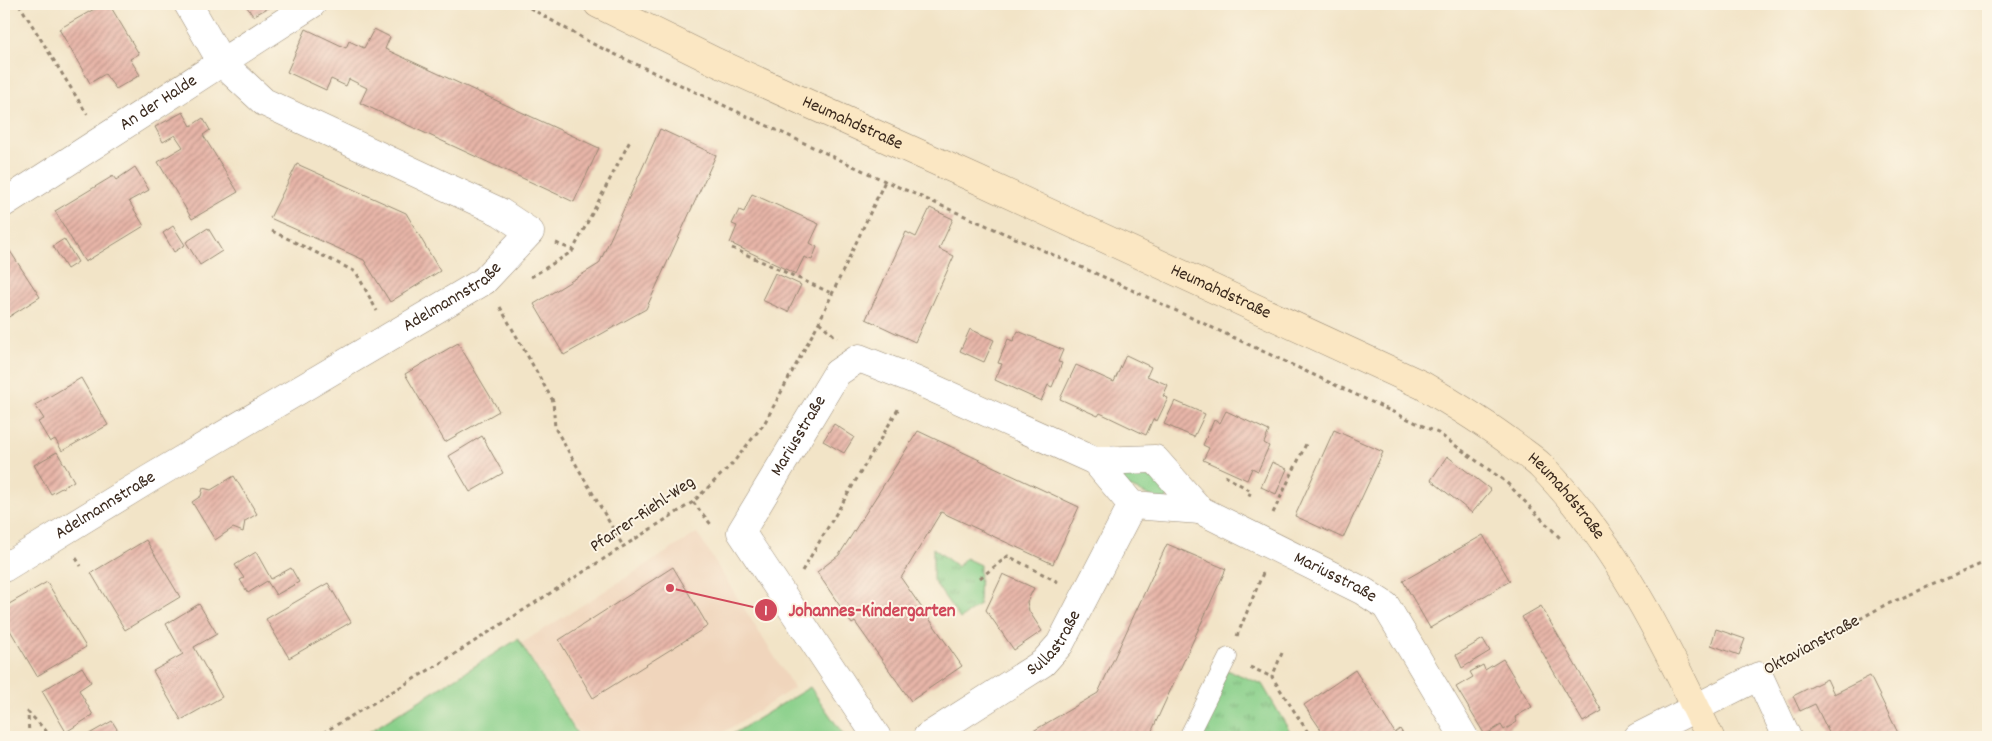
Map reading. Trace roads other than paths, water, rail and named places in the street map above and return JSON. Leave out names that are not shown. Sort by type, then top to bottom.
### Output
[{"type":"main road","name":"Heumahdstraße","points":[[598,4],[716,62],[978,180],[1422,385],[1482,421],[1540,464],[1582,511],[1618,564],[1710,737]]},
{"type":"street","points":[[188,4],[222,62]]},
{"type":"street","name":"An der Halde","points":[[4,203],[312,4]]},
{"type":"street","name":"Adelmannstraße","points":[[4,568],[390,336],[484,282],[530,232],[500,212],[264,102],[222,62]]},
{"type":"street","name":"Mariusstraße","points":[[878,737],[741,532],[837,373],[860,358],[915,380],[1095,461],[1132,504],[1200,510]]},
{"type":"street","name":"Mariusstraße","points":[[1095,461],[1155,459],[1200,510],[1363,591],[1386,606],[1464,737]]},
{"type":"street","name":"Sullastraße","points":[[927,737],[1043,663],[1060,644],[1132,504]]},
{"type":"street","name":"Oktavianstraße","points":[[1638,737],[1758,676],[1786,737]]},
{"type":"lane","points":[[1188,737],[1228,657]]},
{"type":"place","name":"Johannes-Kindergarten","points":[[670,588]]}]
